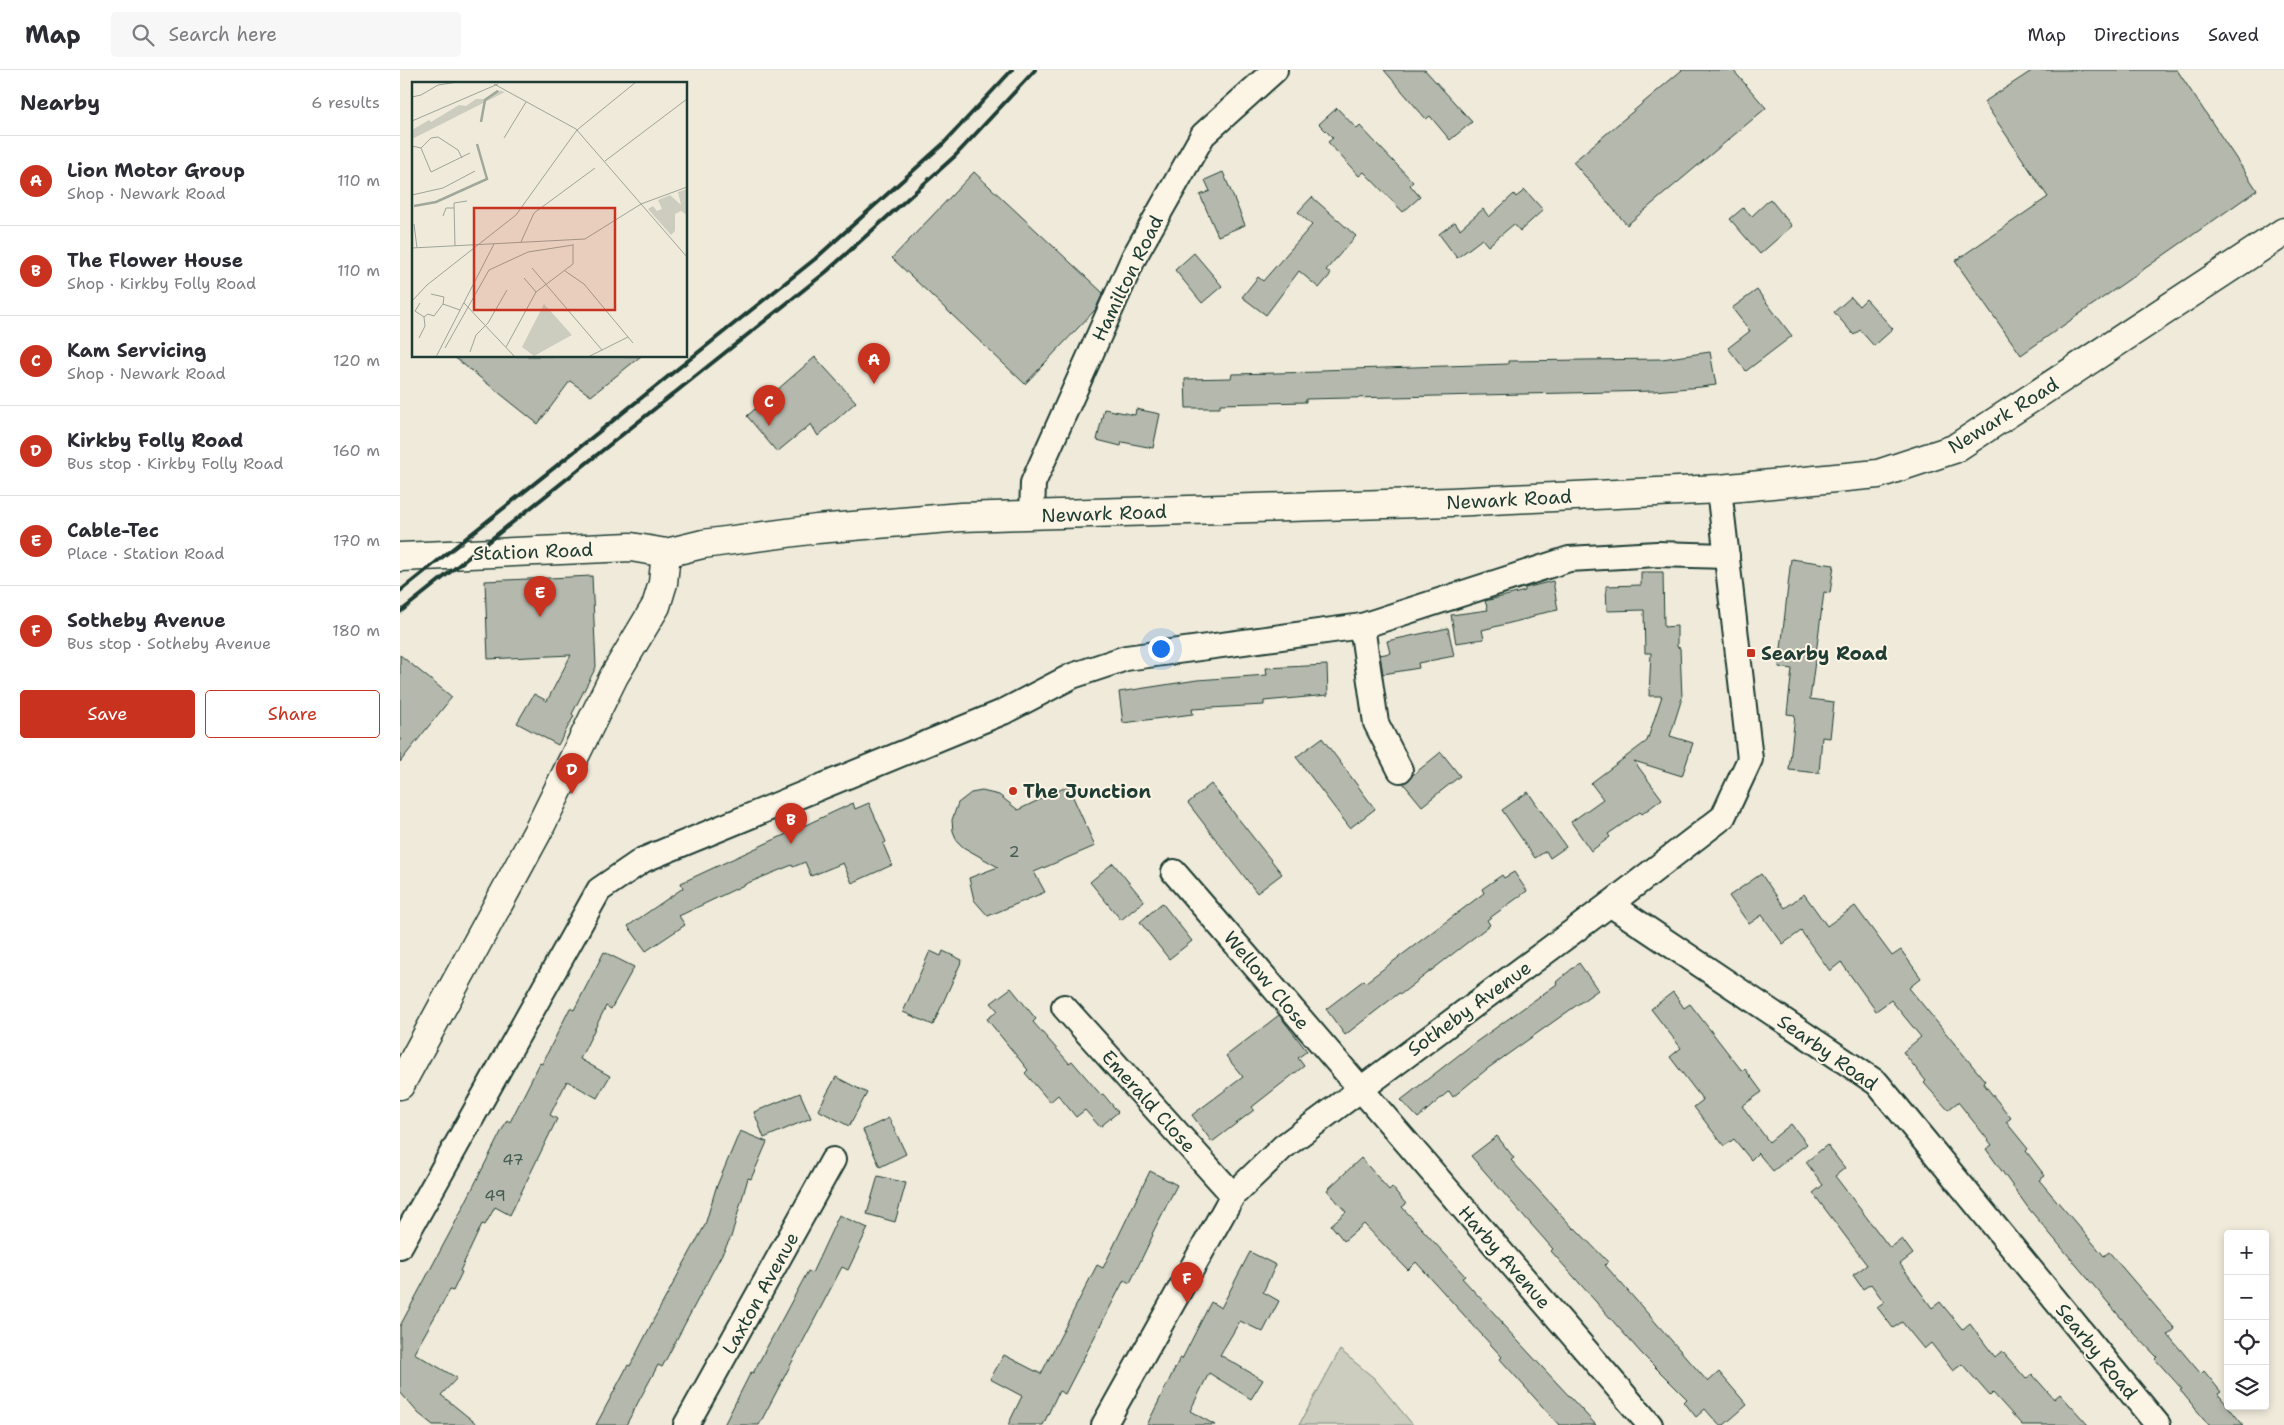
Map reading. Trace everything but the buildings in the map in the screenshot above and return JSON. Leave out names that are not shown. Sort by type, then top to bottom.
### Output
[{"type":"main road","name":"Newark Road","points":[[666,553],[703,544],[817,529],[961,517],[1451,502],[1719,489],[1878,474],[1954,449],[2284,232]]},
{"type":"main road","name":"Station Road","points":[[400,557],[631,547],[666,553]]},
{"type":"main road","points":[[400,1085],[540,829],[614,676],[656,606],[663,583],[666,553]]},
{"type":"street","name":"Hamilton Road","points":[[1032,516],[1033,483],[1134,257],[1203,135],[1275,70]]},
{"type":"street","points":[[1610,904],[1723,817],[1750,759],[1719,489]]},
{"type":"street","points":[[400,1246],[599,890],[642,860],[1003,712],[1072,676],[1126,658],[1362,626],[1569,559],[1657,554],[1727,556]]},
{"type":"street","points":[[1362,626],[1376,723],[1400,770]]},
{"type":"street","name":"Wellow Close","points":[[1174,872],[1360,1089]]},
{"type":"street","name":"Sotheby Avenue","points":[[1104,1425],[1233,1195],[1283,1146],[1610,904]]},
{"type":"street","name":"Searby Road","points":[[1610,904],[1877,1083],[2158,1425]]},
{"type":"street","name":"Emerald Close","points":[[1064,1007],[1233,1195]]},
{"type":"street","name":"Harby Avenue","points":[[1360,1089],[1650,1425]]},
{"type":"street","name":"Laxton Avenue","points":[[686,1425],[833,1160]]},
{"type":"shaded area","points":[[1340,1350],[1374,1378],[1413,1425],[1299,1425]]},
{"type":"railway","points":[[400,591],[815,259],[943,144],[1012,70]]},
{"type":"railway","points":[[400,612],[826,272],[955,156],[1035,70]]},
{"type":"place","name":"Lion Motor Group","points":[[874,384]]},
{"type":"place","name":"Kam Servicing","points":[[769,426]]},
{"type":"place","name":"Cable-Tec","points":[[540,617]]},
{"type":"place","name":"Searby Road","points":[[1751,653]]},
{"type":"place","name":"The Junction","points":[[1013,791]]},
{"type":"place","name":"Kirkby Folly Road","points":[[572,794]]},
{"type":"place","name":"The Flower House","points":[[791,844]]},
{"type":"place","name":"Sotheby Avenue","points":[[1187,1303]]}]
